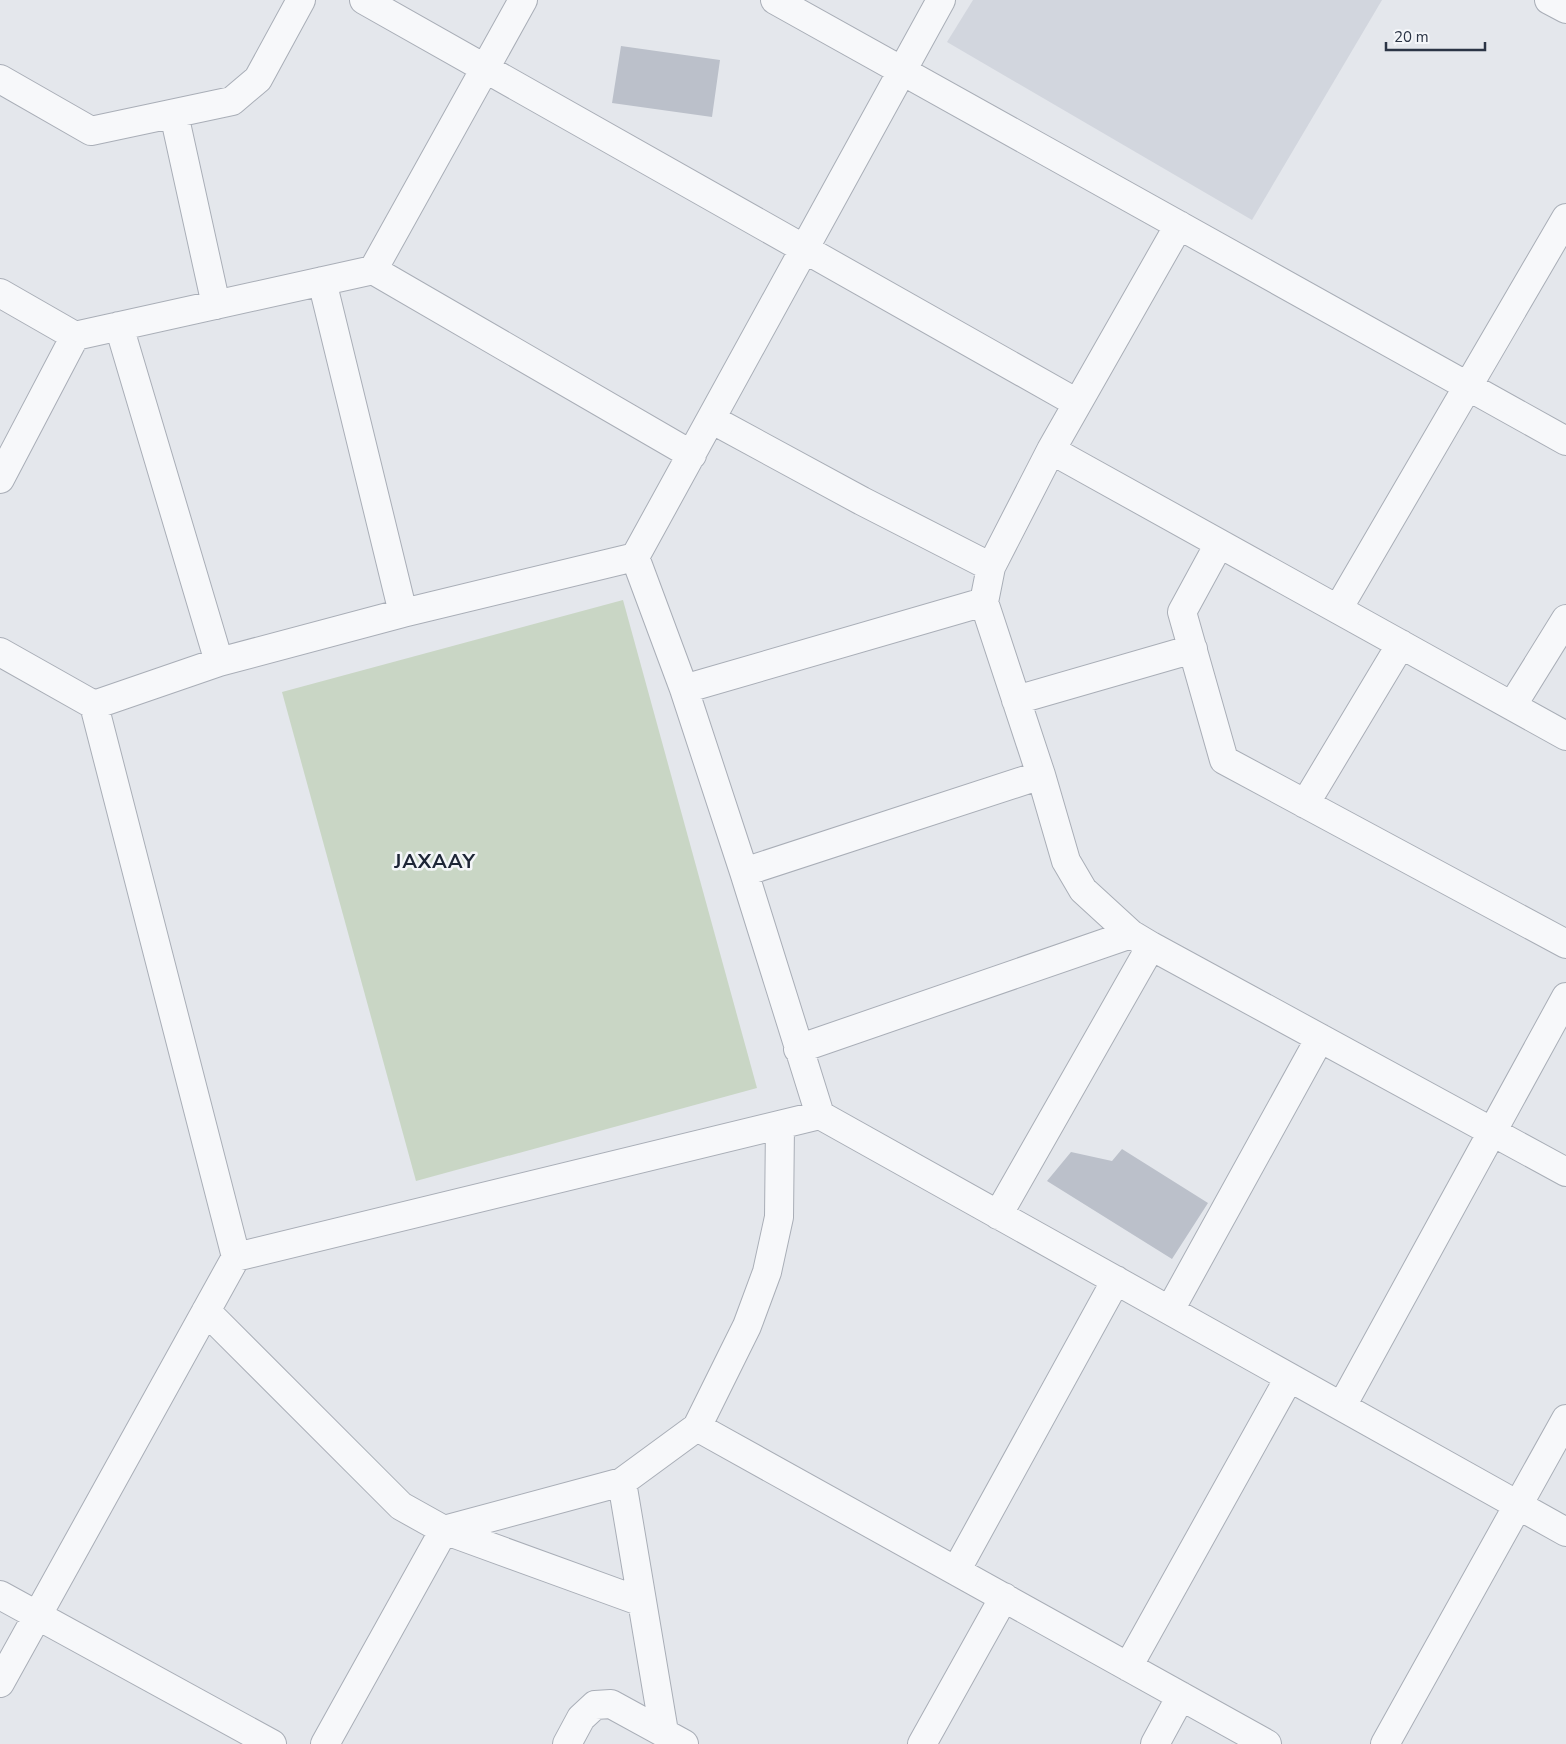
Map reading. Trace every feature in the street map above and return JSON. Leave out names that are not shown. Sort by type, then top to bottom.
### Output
[{"type":"street","points":[[0,79],[92,131],[232,102],[258,79],[301,0]]},
{"type":"street","points":[[364,0],[1077,403]]},
{"type":"street","points":[[373,270],[523,0]]},
{"type":"street","points":[[775,0],[1566,441]]},
{"type":"street","points":[[94,704],[219,662],[403,613],[635,557],[941,0]]},
{"type":"street","points":[[1550,0],[1566,9]]},
{"type":"street","points":[[174,114],[216,305]]},
{"type":"street","points":[[1338,609],[1566,218]]},
{"type":"street","points":[[1179,225],[1051,450],[991,567],[984,602],[1041,775],[1066,861],[1083,890],[1141,940],[1566,1172]]},
{"type":"street","points":[[0,293],[75,336],[373,270],[692,455]]},
{"type":"street","points":[[322,281],[403,613]]},
{"type":"street","points":[[119,326],[219,662]]},
{"type":"street","points":[[0,478],[75,336]]},
{"type":"street","points":[[711,419],[862,501],[991,567]]},
{"type":"street","points":[[1051,450],[1566,736]]},
{"type":"street","points":[[1219,544],[1182,612],[1224,760],[1566,944]]},
{"type":"street","points":[[635,557],[684,689],[820,1114],[1566,1532]]},
{"type":"street","points":[[684,689],[984,602]]},
{"type":"street","points":[[1512,706],[1566,619]]},
{"type":"street","points":[[1305,804],[1401,644]]},
{"type":"street","points":[[1016,700],[1193,649]]},
{"type":"street","points":[[0,652],[94,704],[236,1257],[0,1683]]},
{"type":"street","points":[[744,872],[1041,775]]},
{"type":"street","points":[[798,1050],[1141,940]]},
{"type":"street","points":[[998,1215],[1141,940]]},
{"type":"street","points":[[1342,1406],[1566,998]]},
{"type":"street","points":[[1170,1310],[1320,1038]]},
{"type":"street","points":[[236,1257],[820,1114]]},
{"type":"street","points":[[325,1744],[444,1530],[622,1482],[697,1427],[747,1326],[766,1272],[779,1217],[780,1125]]},
{"type":"street","points":[[956,1570],[1116,1280]]},
{"type":"street","points":[[206,1311],[401,1506],[444,1530],[642,1602]]},
{"type":"street","points":[[1128,1667],[1289,1378]]},
{"type":"street","points":[[1385,1744],[1566,1419]]},
{"type":"street","points":[[697,1427],[1267,1744]]},
{"type":"street","points":[[622,1482],[642,1602],[674,1738]]},
{"type":"street","points":[[0,1595],[272,1744]]},
{"type":"street","points":[[922,1744],[1004,1597]]},
{"type":"street","points":[[1155,1744],[1182,1696]]},
{"type":"street","points":[[567,1744],[581,1718],[595,1705],[611,1704],[674,1738]]},
{"type":"shaded area","points":[[973,0],[1382,0],[1252,220],[947,42]]},
{"type":"green space","points":[[623,600],[757,1088],[416,1181],[282,692]]},
{"type":"building","points":[[621,46],[720,60],[712,117],[612,103]]},
{"type":"building","points":[[1122,1149],[1208,1203],[1172,1259],[1047,1181],[1071,1152],[1112,1161]]},
{"type":"district","name":"JAXAAY","points":[[435,861]]}]
